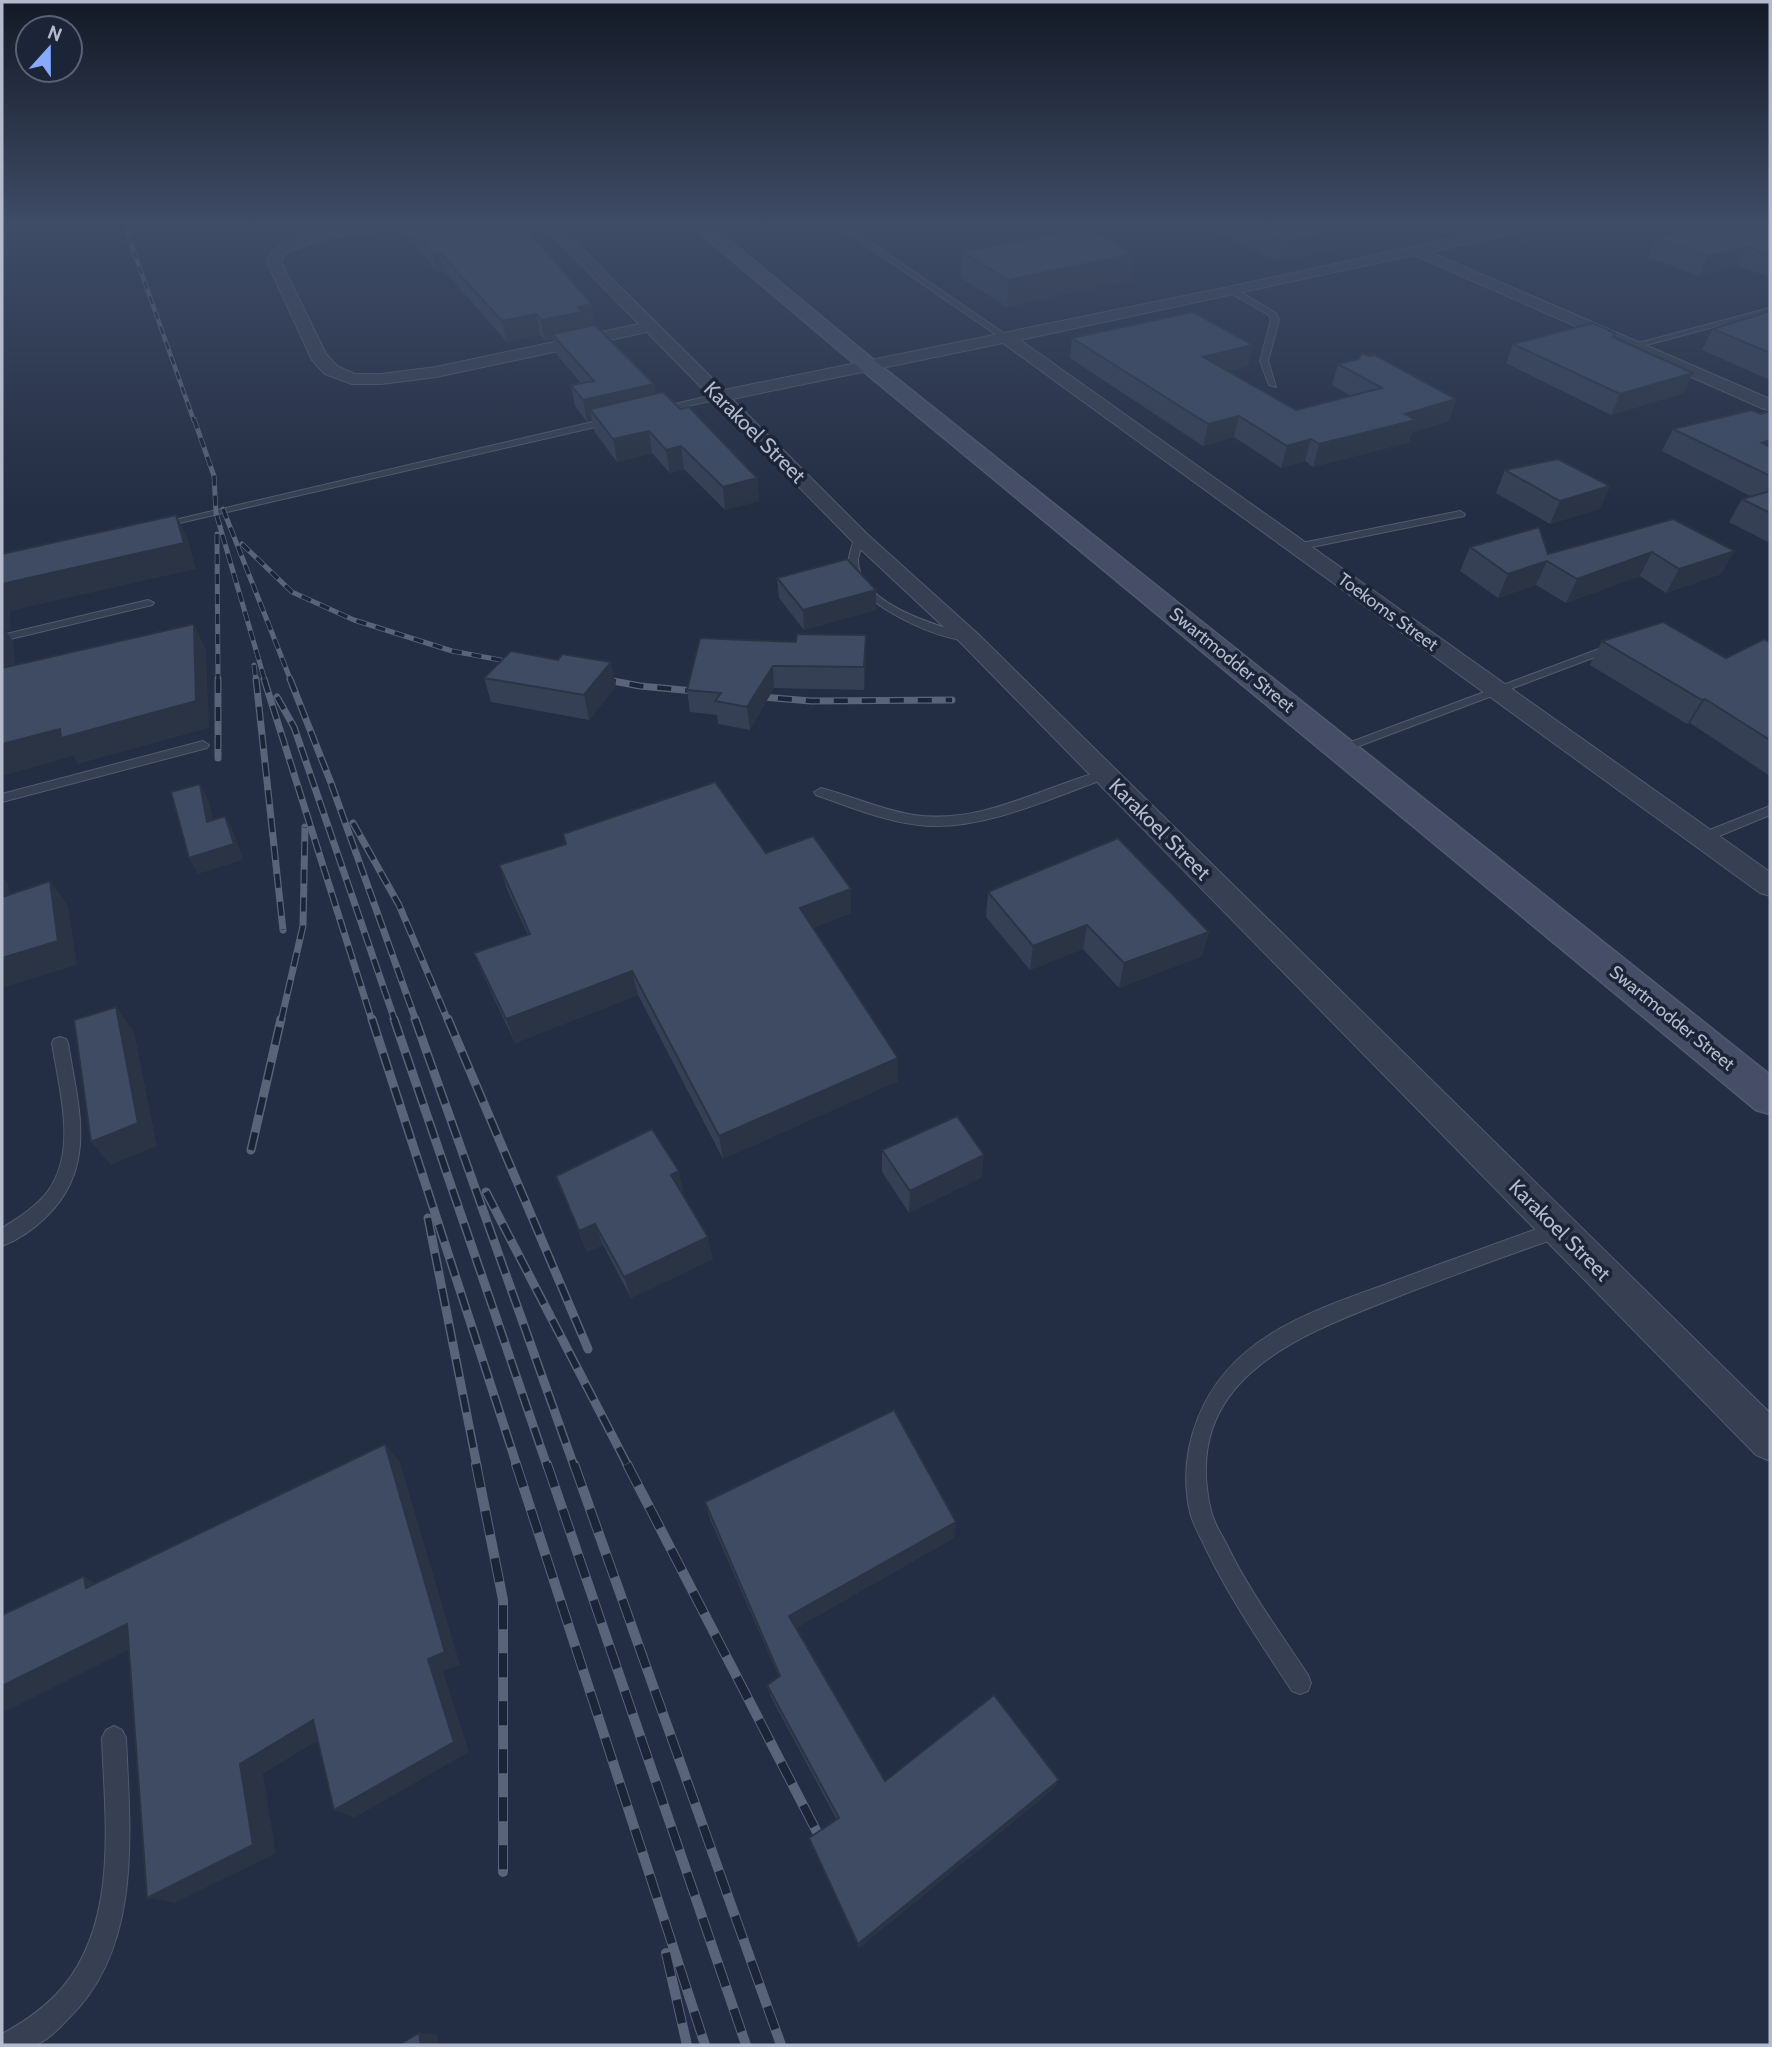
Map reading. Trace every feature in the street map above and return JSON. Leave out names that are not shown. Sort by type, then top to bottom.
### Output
[{"type":"main road","name":"Swartmodder Street","points":[[810,317],[1770,1098]]},
{"type":"street","points":[[300,317],[318,356],[331,370],[352,379],[381,379],[436,372],[648,327]]},
{"type":"street","name":"Karakoel Street","points":[[638,317],[721,396],[860,538],[970,639],[1770,1441]]},
{"type":"street","points":[[721,396],[1110,317]]},
{"type":"street","points":[[1569,317],[1770,405]]},
{"type":"street","name":"Toekoms Street","points":[[1007,338],[1770,886]]},
{"type":"lane","points":[[975,317],[1007,338]]},
{"type":"lane","points":[[1273,385],[1264,373],[1262,364],[1274,317]]},
{"type":"lane","points":[[1635,345],[1745,317]]},
{"type":"lane","points":[[647,412],[721,396]]},
{"type":"lane","points":[[149,527],[622,418]]},
{"type":"lane","points":[[1297,547],[1460,514]]},
{"type":"lane","points":[[2,638],[148,603]]},
{"type":"lane","points":[[1341,748],[1629,641]]},
{"type":"lane","points":[[2,798],[203,746]]},
{"type":"lane","points":[[821,792],[898,816],[945,821],[974,817],[1105,774]]},
{"type":"lane","points":[[1702,838],[1770,810]]},
{"type":"lane","points":[[2,1238],[31,1221],[47,1206],[64,1185],[72,1162],[74,1138],[60,1043]]},
{"type":"lane","points":[[1300,1683],[1228,1574],[1202,1514],[1196,1473],[1199,1442],[1209,1414],[1226,1384],[1250,1359],[1283,1337],[1354,1306],[1559,1228]]},
{"type":"lane","points":[[9,2045],[42,2025],[77,1990],[100,1951],[113,1909],[117,1859],[114,1738]]},
{"type":"building","points":[[498,317],[524,317],[502,321]]},
{"type":"building","points":[[538,317],[559,317],[541,320]]},
{"type":"building","points":[[1172,317],[1201,317],[1253,345],[1203,357],[1296,410],[1382,388],[1338,364],[1358,359],[1362,353],[1375,355],[1456,399],[1405,414],[1416,420],[1319,444],[1311,439],[1287,446],[1239,416],[1208,424],[1072,338]]},
{"type":"building","points":[[1752,317],[1770,317],[1770,353],[1713,329]]},
{"type":"building","points":[[1593,323],[1615,333],[1613,337],[1693,373],[1620,394],[1513,344]]},
{"type":"building","points":[[595,325],[654,384],[583,400],[571,385],[594,381],[552,334]]},
{"type":"building","points":[[663,392],[680,409],[689,407],[757,478],[723,487],[681,446],[666,450],[649,431],[613,439],[590,409]]},
{"type":"building","points":[[1752,410],[1761,414],[1770,411],[1770,440],[1762,443],[1770,447],[1770,476],[1673,429]]},
{"type":"building","points":[[1558,459],[1610,486],[1560,501],[1505,470]]},
{"type":"building","points":[[1770,491],[1770,513],[1742,499]]},
{"type":"building","points":[[176,515],[184,543],[2,584],[2,554]]},
{"type":"building","points":[[1673,519],[1735,551],[1679,569],[1652,552],[1577,579],[1547,561],[1508,574],[1470,547],[1539,527],[1548,554]]},
{"type":"building","points":[[847,559],[876,590],[803,610],[777,578]]},
{"type":"building","points":[[1663,622],[1726,658],[1764,639],[1770,642],[1770,740],[1705,699],[1702,700],[1602,641]]},
{"type":"building","points":[[194,624],[196,701],[61,738],[60,729],[2,744],[2,668]]},
{"type":"building","points":[[797,634],[866,635],[864,667],[773,666],[747,707],[715,701],[721,693],[687,690],[700,638],[796,642]]},
{"type":"building","points":[[511,651],[558,660],[562,654],[611,662],[584,695],[484,678]]},
{"type":"building","points":[[715,782],[766,853],[813,836],[851,889],[800,908],[898,1058],[719,1136],[632,971],[506,1019],[474,953],[530,934],[499,865],[566,844],[563,834]]},
{"type":"building","points":[[200,784],[207,822],[225,816],[234,844],[189,858],[171,792]]},
{"type":"building","points":[[1118,838],[1209,932],[1124,963],[1087,925],[1033,946],[988,892]]},
{"type":"building","points":[[50,881],[58,941],[2,958],[2,897]]},
{"type":"building","points":[[116,1007],[138,1123],[91,1142],[74,1020]]},
{"type":"building","points":[[957,1116],[984,1155],[910,1191],[882,1150]]},
{"type":"building","points":[[652,1129],[679,1171],[671,1175],[708,1237],[624,1277],[595,1224],[579,1231],[556,1176]]},
{"type":"building","points":[[894,1410],[956,1522],[789,1616],[885,1781],[994,1695],[1059,1780],[858,1944],[809,1838],[839,1818],[767,1685],[780,1676],[705,1502]]},
{"type":"building","points":[[385,1444],[445,1652],[428,1659],[454,1742],[334,1810],[313,1720],[240,1764],[253,1845],[147,1898],[127,1624],[2,1686],[2,1615],[84,1576],[86,1588]]},
{"type":"building","points":[[419,2033],[421,2045],[399,2045]]},
{"type":"railway","points":[[157,317],[194,421]]},
{"type":"railway","points":[[194,419],[214,476],[216,513],[265,681]]},
{"type":"railway","points":[[223,509],[291,681]]},
{"type":"railway","points":[[217,534],[218,681]]},
{"type":"railway","points":[[242,544],[292,592],[354,620],[452,651],[522,664]]},
{"type":"railway","points":[[254,665],[256,681]]},
{"type":"railway","points":[[597,678],[611,681]]},
{"type":"railway","points":[[256,679],[283,930]]},
{"type":"railway","points":[[264,679],[372,1021]]},
{"type":"railway","points":[[290,679],[331,783],[416,1021]]},
{"type":"railway","points":[[602,679],[640,686],[705,692]]},
{"type":"railway","points":[[218,681],[218,758]]},
{"type":"railway","points":[[750,696],[811,701],[952,700]]},
{"type":"railway","points":[[277,697],[294,727],[395,1021]]},
{"type":"railway","points":[[353,823],[399,905],[448,1021]]},
{"type":"railway","points":[[281,1021],[303,926],[305,827]]},
{"type":"railway","points":[[251,1150],[281,1019]]},
{"type":"railway","points":[[372,1019],[517,1466]]},
{"type":"railway","points":[[394,1019],[547,1466]]},
{"type":"railway","points":[[415,1019],[574,1466]]},
{"type":"railway","points":[[448,1019],[588,1349]]},
{"type":"railway","points":[[486,1192],[628,1466]]},
{"type":"railway","points":[[428,1218],[477,1466]]},
{"type":"railway","points":[[476,1464],[503,1600],[503,1872]]},
{"type":"railway","points":[[516,1464],[705,2045]]},
{"type":"railway","points":[[547,1464],[746,2045]]},
{"type":"railway","points":[[574,1464],[781,2045]]},
{"type":"railway","points":[[627,1464],[819,1836]]},
{"type":"railway","points":[[666,1953],[687,2045]]}]
